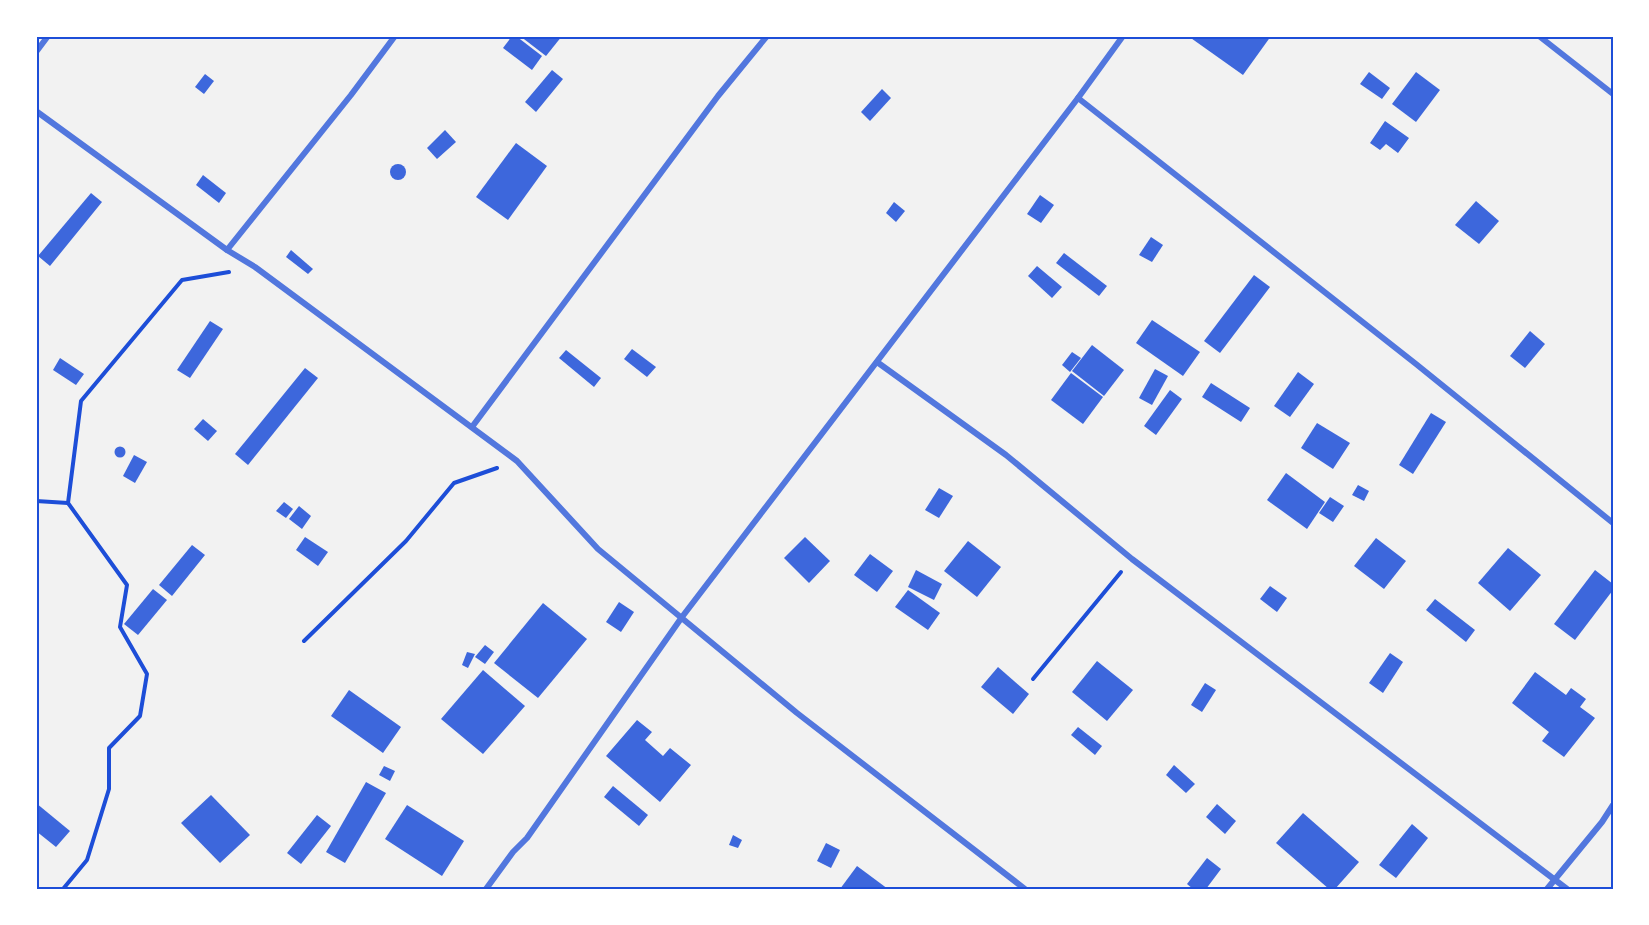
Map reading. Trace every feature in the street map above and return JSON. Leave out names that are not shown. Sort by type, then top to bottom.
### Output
[{"type":"street","points":[[36,52],[48,36]]},
{"type":"street","points":[[227,250],[351,96],[395,36]]},
{"type":"street","points":[[472,427],[718,96],[767,36]]},
{"type":"street","points":[[486,889],[513,852],[527,838],[682,616],[1123,36]]},
{"type":"street","points":[[1539,36],[1613,94]]},
{"type":"street","points":[[1078,98],[1416,364],[1613,523]]},
{"type":"street","points":[[36,111],[227,250],[255,267],[518,461],[598,549],[797,713],[1025,889]]},
{"type":"street","points":[[877,362],[1006,455],[1132,559],[1567,889]]},
{"type":"street","points":[[1547,889],[1602,822],[1613,805]]},
{"type":"path","points":[[63,889],[87,860],[109,789],[109,748],[140,716],[147,674],[120,627],[127,585],[68,503],[81,400],[182,280],[255,267]]},
{"type":"path","points":[[304,641],[406,541],[454,483],[518,461]]},
{"type":"path","points":[[36,501],[68,503]]},
{"type":"path","points":[[1034,678],[1132,559]]},
{"type":"building","points":[[512,36],[516,36],[542,56],[532,70],[503,48]]},
{"type":"building","points":[[520,36],[562,36],[546,56]]},
{"type":"building","points":[[1188,36],[1271,36],[1243,75]]},
{"type":"building","points":[[552,70],[563,79],[536,112],[525,102]]},
{"type":"building","points":[[1369,72],[1390,88],[1382,99],[1360,84]]},
{"type":"building","points":[[1416,72],[1440,90],[1416,122],[1392,104]]},
{"type":"building","points":[[205,74],[214,81],[204,94],[195,87]]},
{"type":"building","points":[[882,89],[891,98],[870,121],[861,112]]},
{"type":"building","points":[[1385,121],[1409,138],[1398,153],[1386,144],[1380,150],[1370,143]]},
{"type":"building","points":[[445,130],[456,142],[437,159],[427,148]]},
{"type":"building","points":[[516,143],[547,166],[508,220],[476,197]]},
{"type":"building","points":[[395,164],[401,164],[406,172],[404,178],[395,180],[390,175],[390,169]]},
{"type":"building","points":[[203,175],[226,193],[219,203],[196,185]]},
{"type":"building","points":[[91,193],[102,202],[50,266],[38,256]]},
{"type":"building","points":[[1040,195],[1054,205],[1041,223],[1027,214]]},
{"type":"building","points":[[1476,201],[1499,221],[1479,244],[1455,225]]},
{"type":"building","points":[[894,202],[905,211],[896,222],[886,213]]},
{"type":"building","points":[[1151,237],[1163,245],[1152,262],[1139,255]]},
{"type":"building","points":[[291,250],[313,269],[308,274],[286,257]]},
{"type":"building","points":[[1064,253],[1107,286],[1099,296],[1056,263]]},
{"type":"building","points":[[1037,266],[1062,287],[1052,298],[1028,276]]},
{"type":"building","points":[[1254,275],[1270,287],[1220,353],[1204,341]]},
{"type":"building","points":[[1152,320],[1200,352],[1183,376],[1136,343]]},
{"type":"building","points":[[210,321],[223,329],[190,378],[177,370]]},
{"type":"building","points":[[1530,331],[1545,344],[1525,368],[1510,356]]},
{"type":"building","points":[[1092,345],[1124,370],[1104,396],[1072,371]]},
{"type":"building","points":[[632,349],[656,367],[647,377],[624,359]]},
{"type":"building","points":[[566,350],[601,378],[594,387],[559,358]]},
{"type":"building","points":[[1072,352],[1081,358],[1070,372],[1062,365]]},
{"type":"building","points":[[60,358],[84,374],[76,385],[53,370]]},
{"type":"building","points":[[305,368],[318,378],[248,465],[235,454]]},
{"type":"building","points":[[1155,369],[1168,376],[1152,405],[1139,398]]},
{"type":"building","points":[[1298,372],[1314,384],[1290,417],[1274,406]]},
{"type":"building","points":[[1071,373],[1103,397],[1083,424],[1051,400]]},
{"type":"building","points":[[1211,383],[1250,408],[1241,422],[1202,397]]},
{"type":"building","points":[[1170,390],[1182,399],[1156,435],[1144,426]]},
{"type":"building","points":[[1431,413],[1446,422],[1413,474],[1399,465]]},
{"type":"building","points":[[203,419],[217,431],[208,441],[194,429]]},
{"type":"building","points":[[1317,423],[1350,443],[1333,469],[1301,448]]},
{"type":"building","points":[[120,447],[124,448],[124,456],[120,457],[116,456],[115,452],[116,448]]},
{"type":"building","points":[[134,455],[147,462],[135,483],[123,476]]},
{"type":"building","points":[[1286,473],[1325,502],[1307,529],[1267,500]]},
{"type":"building","points":[[1358,485],[1369,491],[1364,501],[1352,495]]},
{"type":"building","points":[[939,488],[953,496],[939,518],[925,510]]},
{"type":"building","points":[[1330,497],[1344,506],[1333,522],[1319,513]]},
{"type":"building","points":[[284,502],[293,509],[286,518],[276,511]]},
{"type":"building","points":[[299,506],[311,516],[302,529],[289,519]]},
{"type":"building","points":[[305,537],[328,552],[318,566],[296,550]]},
{"type":"building","points":[[805,537],[830,561],[809,583],[784,558]]},
{"type":"building","points":[[1376,538],[1406,561],[1384,589],[1354,566]]},
{"type":"building","points":[[968,541],[1001,567],[977,597],[944,571]]},
{"type":"building","points":[[192,545],[205,555],[172,596],[159,585]]},
{"type":"building","points":[[1508,548],[1541,575],[1510,611],[1478,583]]},
{"type":"building","points":[[870,554],[893,571],[877,592],[854,575]]},
{"type":"building","points":[[916,570],[942,584],[934,600],[908,587]]},
{"type":"building","points":[[1595,570],[1613,584],[1613,590],[1575,640],[1554,624]]},
{"type":"building","points":[[1270,586],[1287,598],[1277,612],[1260,599]]},
{"type":"building","points":[[153,589],[167,600],[138,635],[124,624]]},
{"type":"building","points":[[908,590],[940,613],[928,630],[895,607]]},
{"type":"building","points":[[1435,599],[1475,630],[1466,642],[1426,610]]},
{"type":"building","points":[[619,602],[634,612],[621,632],[606,622]]},
{"type":"building","points":[[543,603],[587,639],[538,698],[494,663]]},
{"type":"building","points":[[485,645],[494,652],[485,664],[475,657]]},
{"type":"building","points":[[467,652],[475,654],[468,668],[462,665]]},
{"type":"building","points":[[1390,653],[1403,662],[1383,693],[1369,683]]},
{"type":"building","points":[[1097,661],[1133,690],[1107,721],[1072,692]]},
{"type":"building","points":[[998,667],[1029,694],[1013,714],[981,687]]},
{"type":"building","points":[[483,670],[525,706],[483,754],[441,719]]},
{"type":"building","points":[[1535,672],[1566,695],[1571,688],[1586,699],[1580,707],[1595,718],[1564,757],[1542,741],[1549,732],[1512,703]]},
{"type":"building","points":[[1205,683],[1216,690],[1202,712],[1191,705]]},
{"type":"building","points":[[349,690],[401,727],[383,753],[331,716]]},
{"type":"building","points":[[637,720],[652,732],[645,740],[663,756],[670,748],[691,765],[660,802],[606,756]]},
{"type":"building","points":[[1078,727],[1102,746],[1095,755],[1071,735]]},
{"type":"building","points":[[1174,765],[1195,784],[1186,793],[1166,775]]},
{"type":"building","points":[[384,766],[395,771],[390,781],[379,775]]},
{"type":"building","points":[[366,782],[386,793],[345,863],[326,852]]},
{"type":"building","points":[[613,786],[648,815],[639,826],[604,797]]},
{"type":"building","points":[[211,795],[250,835],[220,863],[181,823]]},
{"type":"building","points":[[36,803],[70,831],[56,847],[36,831]]},
{"type":"building","points":[[1217,804],[1236,821],[1225,834],[1206,817]]},
{"type":"building","points":[[407,805],[464,841],[442,876],[385,839]]},
{"type":"building","points":[[1303,813],[1359,862],[1335,889],[1329,889],[1276,843]]},
{"type":"building","points":[[317,815],[331,826],[301,864],[287,853]]},
{"type":"building","points":[[1412,824],[1428,838],[1396,878],[1379,865]]},
{"type":"building","points":[[733,835],[742,840],[738,848],[729,845]]},
{"type":"building","points":[[826,843],[840,850],[831,868],[817,861]]},
{"type":"building","points":[[1207,858],[1221,869],[1206,889],[1193,889],[1187,884]]},
{"type":"building","points":[[857,866],[888,889],[840,889]]}]
